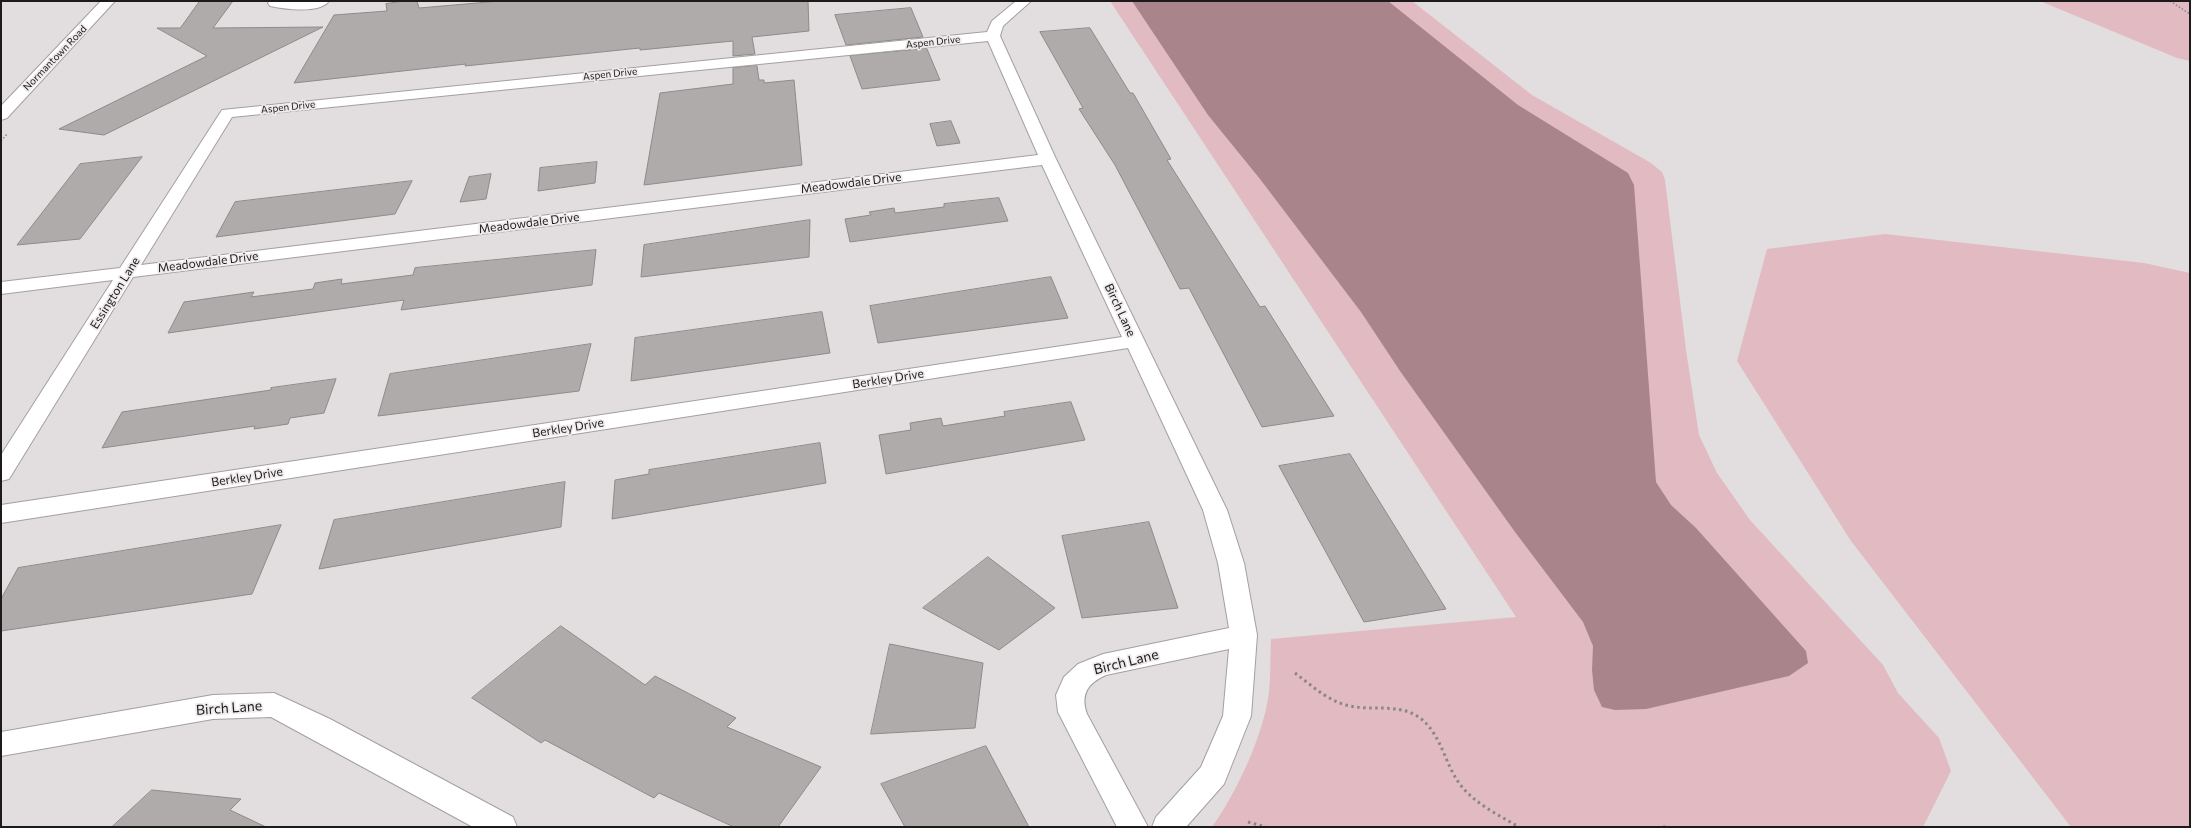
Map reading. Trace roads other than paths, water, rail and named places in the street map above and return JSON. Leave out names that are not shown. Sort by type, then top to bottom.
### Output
[{"type":"street","name":"Normantown Road","points":[[1,115],[108,1]]},
{"type":"street","points":[[277,1],[275,3],[284,6],[298,6],[322,1]]},
{"type":"street","points":[[993,36],[997,24],[1024,1]]},
{"type":"street","name":"Aspen Drive","points":[[228,113],[993,36]]},
{"type":"street","name":"Birch Lane","points":[[993,36],[1048,159],[1215,510],[1231,563],[1244,635],[1237,716],[1213,775],[1168,827]]},
{"type":"street","name":"Essington Lane","points":[[1,473],[228,113]]},
{"type":"street","name":"Meadowdale Drive","points":[[4,287],[1048,159]]},
{"type":"street","name":"Berkley Drive","points":[[1,514],[1134,341]]},
{"type":"street","name":"Birch Lane","points":[[1133,827],[1074,718],[1070,707],[1070,696],[1073,686],[1081,676],[1091,670],[1103,666],[1244,635]]},
{"type":"street","name":"Birch Lane","points":[[1,744],[214,707],[274,705],[320,728],[502,827]]}]
